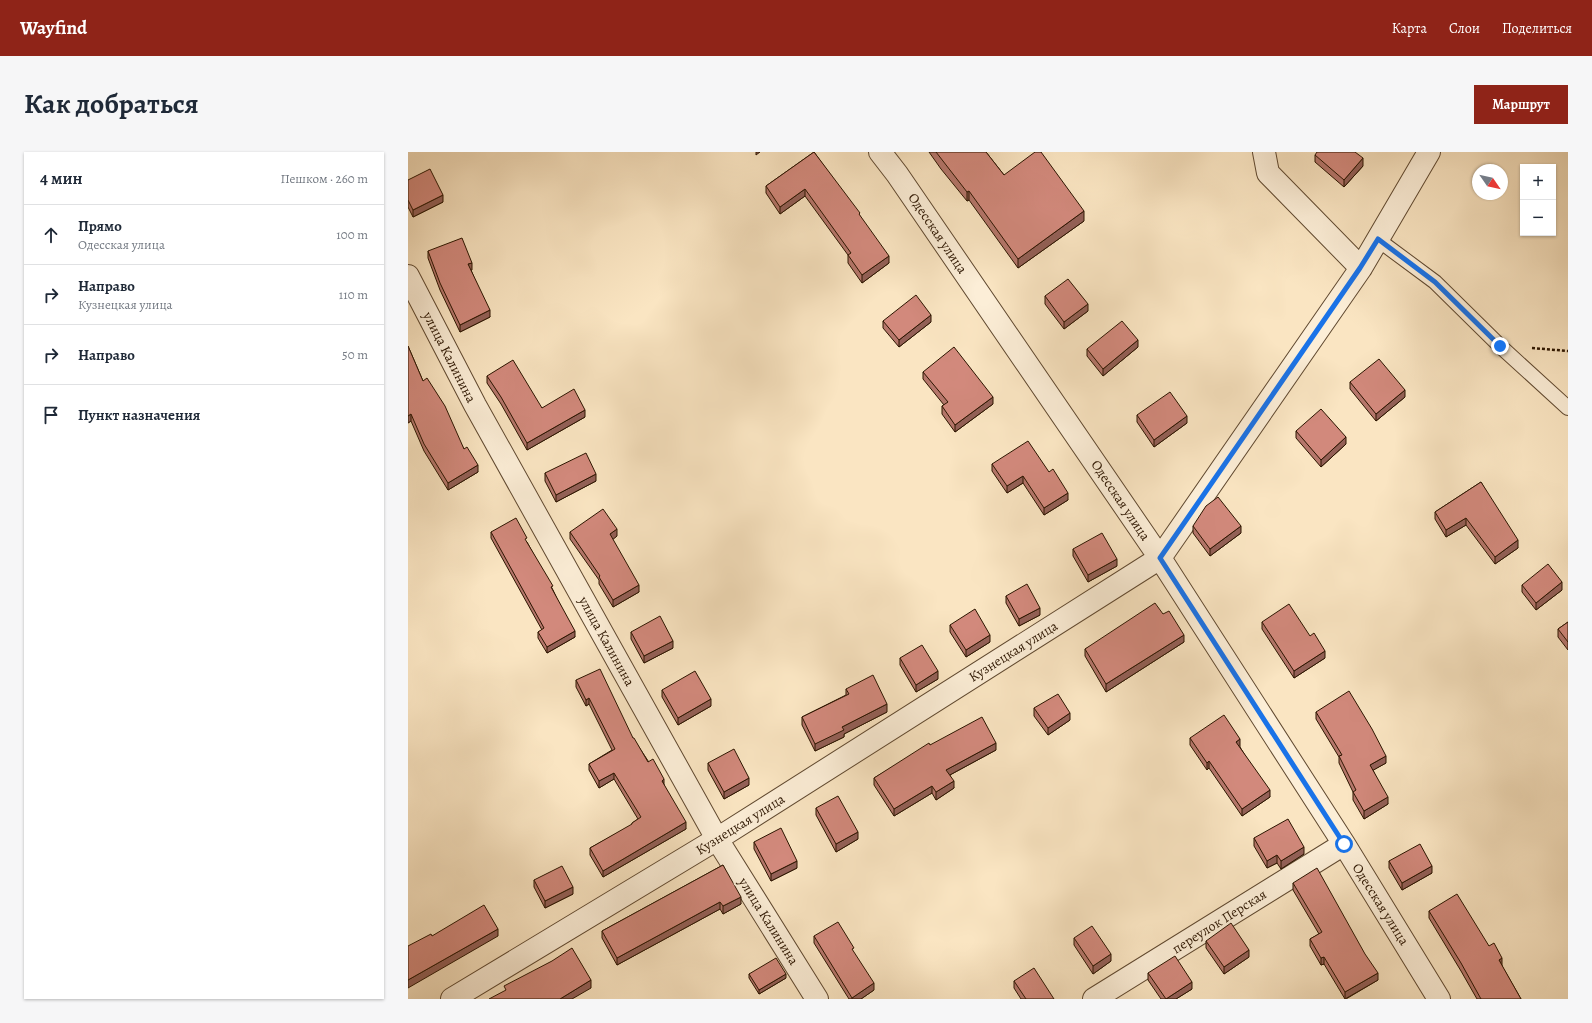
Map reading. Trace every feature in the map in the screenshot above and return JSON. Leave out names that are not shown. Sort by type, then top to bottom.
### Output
[{"type":"street","name":"Одесская улица","points":[[880,152],[897,174],[1160,558],[1344,844],[1439,999]]},
{"type":"street","points":[[1264,152],[1268,173],[1360,268]]},
{"type":"street","name":"Кузнецкая улица","points":[[452,999],[717,839],[1160,558],[1360,268],[1429,152]]},
{"type":"street","name":"улица Калинина","points":[[408,276],[475,405],[717,839],[817,999]]},
{"type":"street","name":"переулок Перская","points":[[1094,999],[1344,844]]},
{"type":"lane","points":[[1378,239],[1435,282],[1500,346],[1568,408]]},
{"type":"path","points":[[1500,346],[1568,351]]},
{"type":"building","points":[[814,152],[860,213],[859,214],[889,256],[862,275],[848,255],[851,253],[805,189],[780,207],[766,186]]},
{"type":"building","points":[[936,152],[986,152],[1004,175],[1035,152],[1041,152],[1084,211],[1018,259],[969,191],[967,192]]},
{"type":"building","points":[[1317,152],[1355,152],[1363,158],[1344,180],[1315,155]]},
{"type":"building","points":[[430,169],[443,195],[413,210],[408,200],[408,180]]},
{"type":"building","points":[[462,238],[472,263],[468,264],[490,310],[460,325],[440,283],[428,251]]},
{"type":"building","points":[[1068,279],[1088,304],[1064,322],[1045,296]]},
{"type":"building","points":[[916,295],[931,315],[899,340],[883,321]]},
{"type":"building","points":[[1122,321],[1138,340],[1103,369],[1087,349]]},
{"type":"building","points":[[408,346],[423,381],[427,378],[445,406],[464,449],[467,447],[478,465],[448,483],[424,444],[411,414],[408,416]]},
{"type":"building","points":[[954,347],[993,397],[955,425],[942,406],[948,402],[923,372]]},
{"type":"building","points":[[1379,359],[1405,390],[1376,414],[1350,382]]},
{"type":"building","points":[[513,360],[542,408],[574,389],[585,410],[527,443],[501,397],[487,376]]},
{"type":"building","points":[[1170,392],[1187,416],[1154,440],[1137,415]]},
{"type":"building","points":[[1321,409],[1346,437],[1321,460],[1296,431]]},
{"type":"building","points":[[1028,441],[1049,472],[1053,469],[1068,493],[1044,508],[1023,476],[1007,486],[992,464]]},
{"type":"building","points":[[586,453],[596,474],[556,495],[545,473]]},
{"type":"building","points":[[1481,482],[1518,540],[1495,557],[1466,518],[1446,530],[1435,512]]},
{"type":"building","points":[[1218,497],[1241,526],[1210,549],[1193,526],[1206,506]]},
{"type":"building","points":[[603,509],[617,529],[610,534],[639,585],[613,600],[599,577],[600,576],[570,532]]},
{"type":"building","points":[[516,518],[527,538],[525,539],[553,586],[551,587],[575,631],[547,647],[538,632],[544,628],[491,532]]},
{"type":"building","points":[[1102,533],[1117,559],[1088,575],[1073,549]]},
{"type":"building","points":[[1548,564],[1562,582],[1536,603],[1522,585]]},
{"type":"building","points":[[1027,584],[1040,608],[1019,619],[1006,596]]},
{"type":"building","points":[[1155,603],[1163,614],[1169,611],[1184,635],[1106,684],[1085,649]]},
{"type":"building","points":[[1289,604],[1310,636],[1314,633],[1325,651],[1294,671],[1262,622]]},
{"type":"building","points":[[975,609],[990,635],[966,650],[950,625]]},
{"type":"building","points":[[660,616],[673,641],[644,656],[631,632]]},
{"type":"building","points":[[1568,622],[1568,642],[1558,629]]},
{"type":"building","points":[[922,645],[938,671],[916,685],[900,658]]},
{"type":"building","points":[[600,669],[633,738],[648,762],[653,759],[664,779],[662,781],[686,822],[603,871],[590,848],[632,824],[641,817],[614,773],[599,781],[589,764],[615,749],[589,698],[586,700],[576,680]]},
{"type":"building","points":[[695,671],[711,699],[678,718],[662,690]]},
{"type":"building","points":[[873,675],[887,704],[842,727],[844,730],[815,744],[802,717],[849,694],[846,689]]},
{"type":"building","points":[[1349,691],[1386,756],[1370,765],[1388,797],[1364,811],[1353,792],[1356,790],[1339,756],[1342,755],[1316,712]]},
{"type":"building","points":[[1058,694],[1070,713],[1048,728],[1034,708]]},
{"type":"building","points":[[1224,715],[1240,739],[1236,742],[1270,790],[1242,809],[1209,761],[1207,763],[1190,738]]},
{"type":"building","points":[[982,717],[996,743],[946,770],[954,781],[936,792],[932,786],[894,809],[874,778],[929,743],[930,745]]},
{"type":"building","points":[[734,749],[749,778],[724,792],[708,763]]},
{"type":"building","points":[[838,796],[858,832],[836,844],[816,808]]},
{"type":"building","points":[[1288,819],[1304,847],[1281,861],[1277,855],[1267,861],[1254,838]]},
{"type":"building","points":[[781,828],[797,861],[771,874],[754,842]]},
{"type":"building","points":[[1420,844],[1432,866],[1402,883],[1389,861]]},
{"type":"building","points":[[723,865],[741,897],[723,906],[720,902],[617,958],[602,931]]},
{"type":"building","points":[[562,866],[573,887],[545,901],[534,880]]},
{"type":"building","points":[[1317,868],[1365,954],[1378,973],[1345,992],[1324,957],[1321,958],[1310,939],[1322,932],[1293,883]]},
{"type":"building","points":[[1457,894],[1489,946],[1494,943],[1502,958],[1499,960],[1521,999],[1481,999],[1429,911]]},
{"type":"building","points":[[484,905],[498,929],[408,980],[408,946],[431,934],[432,936]]},
{"type":"building","points":[[838,922],[854,948],[852,949],[874,983],[852,998],[814,936]]},
{"type":"building","points":[[1231,923],[1249,950],[1224,967],[1206,941]]},
{"type":"building","points":[[1092,926],[1111,954],[1093,966],[1074,938]]},
{"type":"building","points":[[572,948],[591,980],[560,999],[489,999],[506,990],[504,986],[552,961]]},
{"type":"building","points":[[1175,956],[1192,982],[1166,999],[1148,973]]},
{"type":"building","points":[[776,958],[786,974],[759,990],[749,974]]},
{"type":"building","points":[[1034,968],[1054,999],[1026,999],[1014,981]]},
{"type":"route","points":[[1344,844],[1160,558],[1360,268],[1378,239],[1435,282],[1500,346]]}]
